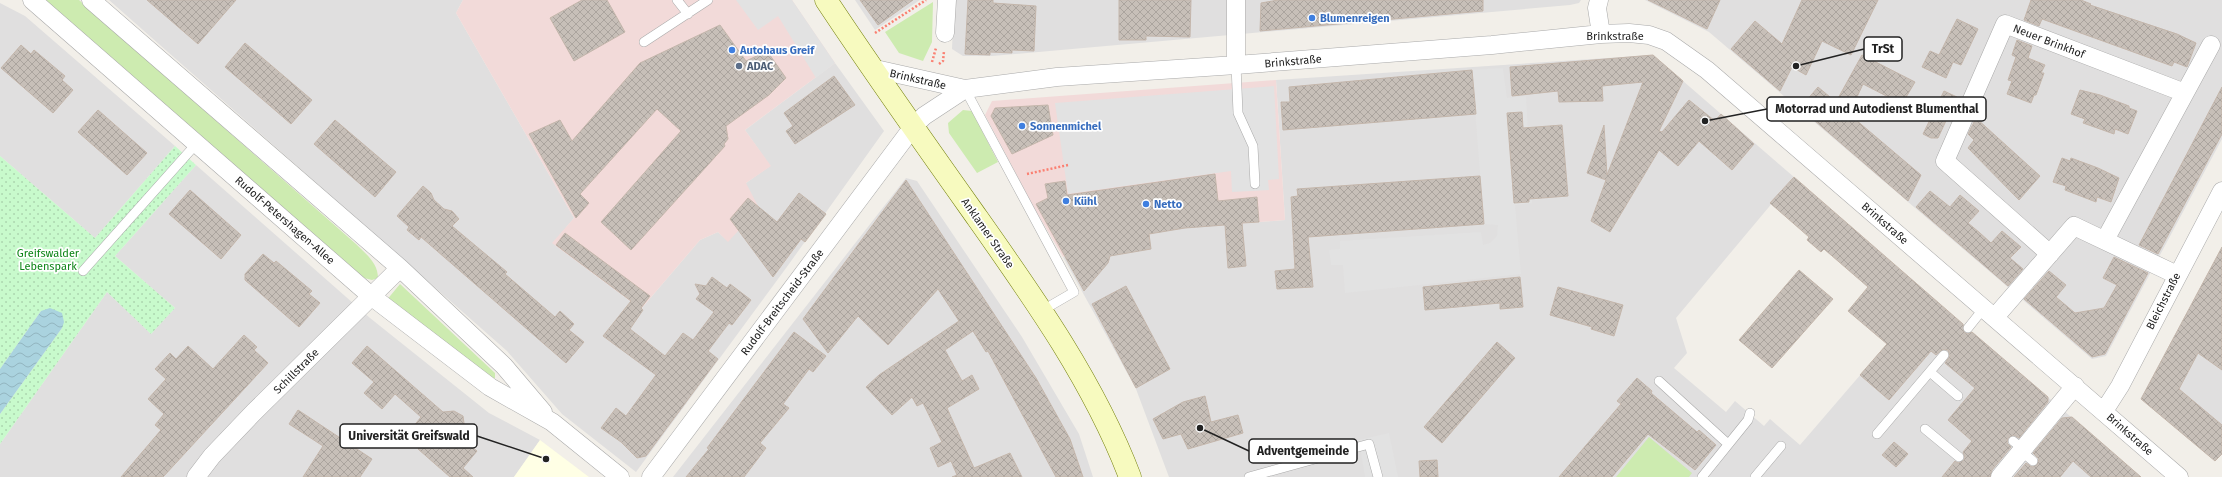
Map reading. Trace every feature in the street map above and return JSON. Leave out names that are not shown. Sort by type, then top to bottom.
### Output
[{"type":"main road","name":"Anklamer Straße","points":[[826,0],[871,68],[1042,310],[1080,375],[1121,454],[1130,477]]},
{"type":"street","name":"Rudolf-Petershagen-Allee","points":[[32,0],[371,296],[490,387],[552,422],[620,477]]},
{"type":"street","name":"Rudolf-Petershagen-Allee","points":[[91,0],[400,268],[504,366],[552,422]]},
{"type":"street","points":[[945,33],[947,0]]},
{"type":"street","points":[[1236,0],[1236,65]]},
{"type":"street","points":[[1599,0],[1597,8],[1601,34]]},
{"type":"street","name":"Neuer Brinkhof","points":[[2050,254],[1945,161],[2005,24],[2184,93]]},
{"type":"street","name":"Brinkstraße","points":[[871,68],[965,89],[1063,77],[1492,45],[1601,34],[1649,35],[1666,42],[1687,54],[2076,386],[2179,477]]},
{"type":"street","points":[[2104,240],[2211,45]]},
{"type":"street","name":"Brinkstraße","points":[[913,127],[924,116],[965,89]]},
{"type":"street","name":"Rudolf-Breitscheid-Straße","points":[[651,477],[913,127]]},
{"type":"street","name":"Bleichstraße","points":[[2104,411],[2120,386],[2222,191]]},
{"type":"street","points":[[1990,313],[2050,254],[2074,226],[2177,275]]},
{"type":"street","name":"Schillstraße","points":[[196,477],[212,456],[254,412],[400,268]]},
{"type":"street","points":[[2000,477],[2076,386]]},
{"type":"lane","points":[[677,0],[688,14]]},
{"type":"lane","points":[[644,42],[708,0]]},
{"type":"lane","points":[[1236,65],[1238,113],[1254,146],[1255,184]]},
{"type":"lane","points":[[965,89],[1074,292],[1042,310]]},
{"type":"lane","points":[[83,271],[197,143]]},
{"type":"lane","points":[[1968,328],[1990,313]]},
{"type":"lane","points":[[1878,434],[1944,355]]},
{"type":"lane","points":[[1930,372],[1958,396]]},
{"type":"lane","points":[[1659,381],[1728,444]]},
{"type":"lane","points":[[1702,477],[1748,420],[1750,413]]},
{"type":"lane","points":[[1925,429],[1959,457]]},
{"type":"lane","points":[[1249,477],[1369,444],[1378,477]]},
{"type":"lane","points":[[1755,477],[1781,446]]},
{"type":"path","points":[[875,33],[926,0]]},
{"type":"path","points":[[934,68],[943,61],[945,33]]},
{"type":"path","points":[[1013,177],[1068,165]]},
{"type":"shaded area","points":[[109,0],[463,0],[456,13],[574,218],[553,243],[641,309],[700,240],[718,232],[728,241],[746,183],[770,166],[745,130],[835,63],[884,131],[789,264],[636,472],[562,414],[507,351]]},
{"type":"shaded area","points":[[463,0],[792,0],[835,63],[745,130],[771,166],[746,183],[759,208],[728,242],[718,232],[700,240],[641,309],[552,243],[574,218],[456,13]]},
{"type":"shaded area","points":[[736,0],[792,0],[835,63],[816,78],[778,16],[758,30]]},
{"type":"shaded area","points":[[855,0],[920,0],[875,30]]},
{"type":"shaded area","points":[[954,0],[1581,0],[1579,3],[1570,5],[992,56],[963,56],[952,49]]},
{"type":"shaded area","points":[[1645,0],[2222,0],[2222,139],[2106,356],[2092,359],[1709,32]]},
{"type":"shaded area","points":[[0,3],[25,16],[175,146],[95,238],[0,156]]},
{"type":"shaded area","points":[[1653,55],[1794,177],[1676,318],[1687,353],[1674,368],[1726,412],[1735,401],[1764,426],[1770,419],[1800,445],[1929,295],[2141,477],[1169,477],[1136,389],[1063,257],[1089,243],[1185,228],[1285,220],[1276,80]]},
{"type":"shaded area","points":[[1503,68],[1507,98],[1526,96],[1532,203],[1515,205],[1521,274],[1345,293],[1343,265],[1331,265],[1329,250],[1340,249],[1340,241],[1481,232],[1483,245],[1490,243],[1497,236],[1498,225],[1484,224],[1472,70]]},
{"type":"shaded area","points":[[1276,80],[1285,220],[1185,228],[1089,243],[1063,257],[1033,206],[985,115],[992,101]]},
{"type":"shaded area","points":[[1274,86],[1279,179],[1268,180],[1269,190],[1232,192],[1231,171],[1068,194],[1055,103]]},
{"type":"shaded area","points":[[196,165],[370,318],[489,413],[540,440],[514,477],[0,477],[0,444],[107,292],[151,334],[175,308],[115,256]]},
{"type":"shaded area","points":[[906,178],[917,181],[1022,337],[1079,434],[1093,477],[673,477]]},
{"type":"shaded area","points":[[2222,247],[2222,454],[2215,461],[2141,398]]},
{"type":"shaded area","points":[[1389,433],[1398,477],[1365,477],[1359,440]]},
{"type":"shaded area","points":[[540,440],[589,477],[514,477]]},
{"type":"green space","points":[[45,0],[79,0],[356,244],[374,263],[378,278],[372,280],[364,278]]},
{"type":"green space","points":[[933,2],[932,42],[923,61],[899,53],[885,32]]},
{"type":"green space","points":[[963,110],[972,111],[998,162],[977,173],[949,133],[948,123]]},
{"type":"green space","name":"Greifswalder Lebenspark","points":[[175,146],[196,165],[115,256],[175,308],[151,334],[107,292],[0,444],[0,414],[62,328],[41,311],[0,369],[0,156],[95,238]]},
{"type":"green space","points":[[400,284],[495,373],[495,378],[491,380],[386,301]]},
{"type":"green space","points":[[1649,437],[1692,473],[1689,477],[1616,477]]},
{"type":"water","points":[[50,308],[62,313],[64,322],[62,328],[0,414],[0,369],[41,311]]},
{"type":"building","points":[[147,0],[236,0],[198,44]]},
{"type":"building","points":[[582,0],[607,0],[625,32],[574,61],[550,18]]},
{"type":"building","points":[[860,0],[913,0],[878,25]]},
{"type":"building","points":[[968,0],[993,0],[993,3],[1036,6],[1034,51],[1012,50],[1012,53],[990,52],[990,55],[965,54]]},
{"type":"building","points":[[1119,0],[1191,0],[1190,37],[1146,36],[1146,40],[1119,40]]},
{"type":"building","points":[[1278,0],[1483,0],[1483,11],[1260,31],[1261,3]]},
{"type":"building","points":[[1648,0],[1720,0],[1707,29]]},
{"type":"building","points":[[1802,0],[1878,0],[1851,55],[1822,41],[1806,75],[1792,67],[1780,91],[1731,49],[1755,21],[1782,44]]},
{"type":"building","points":[[2031,0],[2081,0],[2091,4],[2090,5],[2177,34],[2196,43],[2187,67],[2174,62],[2172,66],[2042,19],[2039,26],[2024,20]]},
{"type":"building","points":[[1957,19],[1978,29],[1961,65],[1953,62],[1946,78],[1922,67],[1930,51],[1939,55]]},
{"type":"building","points":[[720,25],[746,61],[767,51],[786,78],[769,95],[726,126],[728,139],[724,144],[725,146],[631,250],[601,222],[681,131],[657,109],[580,194],[589,203],[576,218],[529,134],[560,120],[572,141],[640,63]]},
{"type":"building","points":[[2017,40],[2032,46],[2028,58],[2045,65],[2041,73],[2044,73],[2036,95],[2034,95],[2031,103],[2007,94],[2012,81],[2008,80],[2016,57],[2012,55]]},
{"type":"building","points":[[245,43],[312,100],[291,124],[225,67]]},
{"type":"building","points":[[21,45],[31,54],[34,50],[65,76],[62,80],[73,90],[53,113],[1,68]]},
{"type":"building","points":[[1653,55],[1683,81],[1659,131],[1662,132],[1689,100],[1715,121],[1721,114],[1754,144],[1732,170],[1699,141],[1678,166],[1659,150],[1610,232],[1591,221],[1606,180],[1587,173],[1604,125],[1607,175],[1643,82],[1602,86],[1603,101],[1559,102],[1558,91],[1512,96],[1510,67]]},
{"type":"building","points":[[1862,55],[1915,82],[1902,104],[1863,84],[1849,114],[1921,175],[1908,201],[1800,108],[1818,87],[1836,102]]},
{"type":"building","points":[[1472,70],[1476,114],[1283,130],[1281,102],[1290,102],[1289,87]]},
{"type":"building","points":[[834,76],[855,105],[795,144],[786,131],[793,126],[784,113]]},
{"type":"building","points":[[2222,87],[2222,134],[2158,254],[2139,245]]},
{"type":"building","points":[[2080,90],[2100,95],[2129,106],[2129,108],[2137,111],[2128,134],[2115,129],[2114,134],[2083,123],[2085,119],[2071,114]]},
{"type":"building","points":[[1944,91],[1957,97],[1938,138],[1931,138],[1923,134]]},
{"type":"building","points":[[1048,105],[1053,135],[1012,154],[991,116],[995,108]]},
{"type":"building","points":[[98,110],[147,153],[127,175],[78,132]]},
{"type":"building","points":[[1522,112],[1523,128],[1562,125],[1568,196],[1529,199],[1529,202],[1514,203],[1507,113]]},
{"type":"building","points":[[1976,118],[2040,176],[2019,200],[1968,148],[1974,140],[1968,134]]},
{"type":"building","points":[[335,120],[396,172],[375,197],[314,144]]},
{"type":"building","points":[[2062,158],[2070,161],[2071,158],[2119,178],[2111,202],[2097,197],[2096,202],[2065,190],[2066,186],[2053,182]]},
{"type":"building","points":[[1215,174],[1218,201],[1257,197],[1259,222],[1242,223],[1246,266],[1228,268],[1225,225],[1185,228],[1149,234],[1151,249],[1110,256],[1108,263],[1084,291],[1036,204],[1048,198],[1045,184],[1065,181],[1067,195]]},
{"type":"building","points":[[1480,176],[1484,224],[1308,237],[1313,287],[1277,289],[1275,271],[1295,269],[1291,197],[1298,196],[1297,189]]},
{"type":"building","points":[[1794,177],[1963,324],[1964,332],[1967,334],[1972,332],[2048,397],[2048,402],[2019,438],[2014,435],[2008,438],[2007,443],[2011,447],[1992,470],[1990,477],[1942,477],[1955,461],[1958,463],[1963,461],[1965,458],[1963,452],[1972,441],[1948,420],[1975,388],[1945,363],[1950,356],[1948,350],[1942,350],[1936,355],[1931,351],[1889,400],[1860,375],[1887,344],[1848,311],[1868,287],[1824,249],[1821,252],[1807,240],[1809,237],[1770,203]]},
{"type":"building","points":[[906,180],[1036,378],[1070,439],[1083,477],[1056,477],[988,351],[986,352],[973,331],[945,350],[962,381],[972,375],[979,389],[947,408],[974,468],[1010,453],[1022,477],[952,477],[957,475],[951,461],[938,467],[930,448],[942,442],[923,403],[917,406],[912,397],[892,415],[866,387],[879,375],[959,321],[938,289],[888,345],[858,316],[828,353],[803,319]]},
{"type":"building","points":[[423,186],[431,193],[434,200],[444,209],[452,211],[459,219],[452,226],[507,272],[505,274],[555,317],[560,311],[574,324],[569,330],[584,342],[566,363],[421,237],[419,240],[407,230],[409,227],[397,216]]},
{"type":"building","points":[[190,190],[241,235],[221,259],[169,214]]},
{"type":"building","points":[[1930,191],[1950,207],[1960,195],[1979,211],[1968,223],[1991,243],[2002,231],[2021,247],[2010,258],[2023,269],[2008,286],[1916,207]]},
{"type":"building","points":[[799,193],[826,214],[805,242],[801,239],[773,277],[730,219],[748,198],[777,222]]},
{"type":"building","points":[[565,233],[650,296],[641,308],[643,310],[630,329],[665,356],[683,333],[693,340],[714,312],[696,299],[700,294],[695,284],[706,286],[712,277],[727,288],[730,284],[751,300],[732,325],[729,323],[708,351],[718,359],[646,456],[637,458],[621,442],[601,428],[616,408],[626,416],[656,375],[603,336],[631,301],[556,245]]},
{"type":"building","points":[[2222,247],[2222,370],[2198,353],[2179,389],[2222,425],[2222,454],[2215,461],[2141,399]]},
{"type":"building","points":[[263,254],[274,263],[276,261],[312,291],[309,294],[320,303],[299,327],[245,280],[245,274]]},
{"type":"building","points":[[2114,257],[2148,273],[2105,354],[2092,357],[2024,299],[2049,271],[2066,285],[2056,297],[2075,313],[2104,308],[2117,285],[2103,278]]},
{"type":"building","points":[[1799,270],[1833,299],[1772,368],[1739,340]]},
{"type":"building","points":[[1520,277],[1523,307],[1500,309],[1500,303],[1425,310],[1423,287]]},
{"type":"building","points":[[1126,286],[1170,369],[1136,388],[1092,304]]},
{"type":"building","points":[[1558,287],[1623,305],[1614,336],[1591,329],[1592,327],[1550,315]]},
{"type":"building","points":[[794,332],[826,356],[813,372],[809,369],[783,404],[789,408],[760,443],[766,448],[744,477],[686,477],[709,449],[707,448]]},
{"type":"building","points":[[244,335],[257,347],[254,350],[268,363],[163,477],[121,477],[161,430],[155,425],[164,414],[148,399],[166,379],[155,369],[170,353],[176,359],[188,346],[213,369]]},
{"type":"building","points":[[1497,342],[1515,358],[1442,443],[1424,427]]},
{"type":"building","points":[[367,346],[443,412],[454,411],[463,416],[465,430],[475,439],[470,445],[477,451],[463,468],[473,477],[450,477],[418,449],[427,438],[413,427],[421,417],[395,394],[382,409],[364,393],[374,382],[352,363]]},
{"type":"building","points":[[1637,378],[1652,391],[1651,393],[1697,432],[1699,430],[1716,445],[1695,470],[1648,434],[1612,477],[1559,477],[1621,404],[1617,401]]},
{"type":"building","points":[[1205,396],[1211,422],[1238,415],[1243,433],[1188,449],[1181,434],[1163,439],[1153,419],[1183,402]]},
{"type":"building","points":[[298,410],[372,459],[360,477],[303,477],[323,446],[289,424]]},
{"type":"building","points":[[2072,417],[2141,477],[2091,477],[2073,461],[2060,477],[2014,477],[2026,463],[2032,467],[2037,465],[2039,459],[2033,453],[2062,418]]},
{"type":"building","points":[[1894,442],[1908,454],[1896,467],[1882,455]]},
{"type":"building","points":[[1437,460],[1438,477],[1420,477],[1419,461]]},
{"type":"place","name":"Blumenreigen","points":[[1312,18]]},
{"type":"place","name":"Autohaus Greif","points":[[732,50]]},
{"type":"place","name":"ADAC","points":[[739,66]]},
{"type":"place","name":"TrSt","points":[[1796,66]]},
{"type":"place","name":"Motorrad und Autodienst Blumenthal","points":[[1705,121]]},
{"type":"place","name":"Sonnenmichel","points":[[1022,126]]},
{"type":"place","name":"Kühl","points":[[1066,201]]},
{"type":"place","name":"Netto","points":[[1146,204]]},
{"type":"place","name":"Adventgemeinde","points":[[1200,428]]},
{"type":"place","name":"Universität Greifswald","points":[[546,459]]}]
